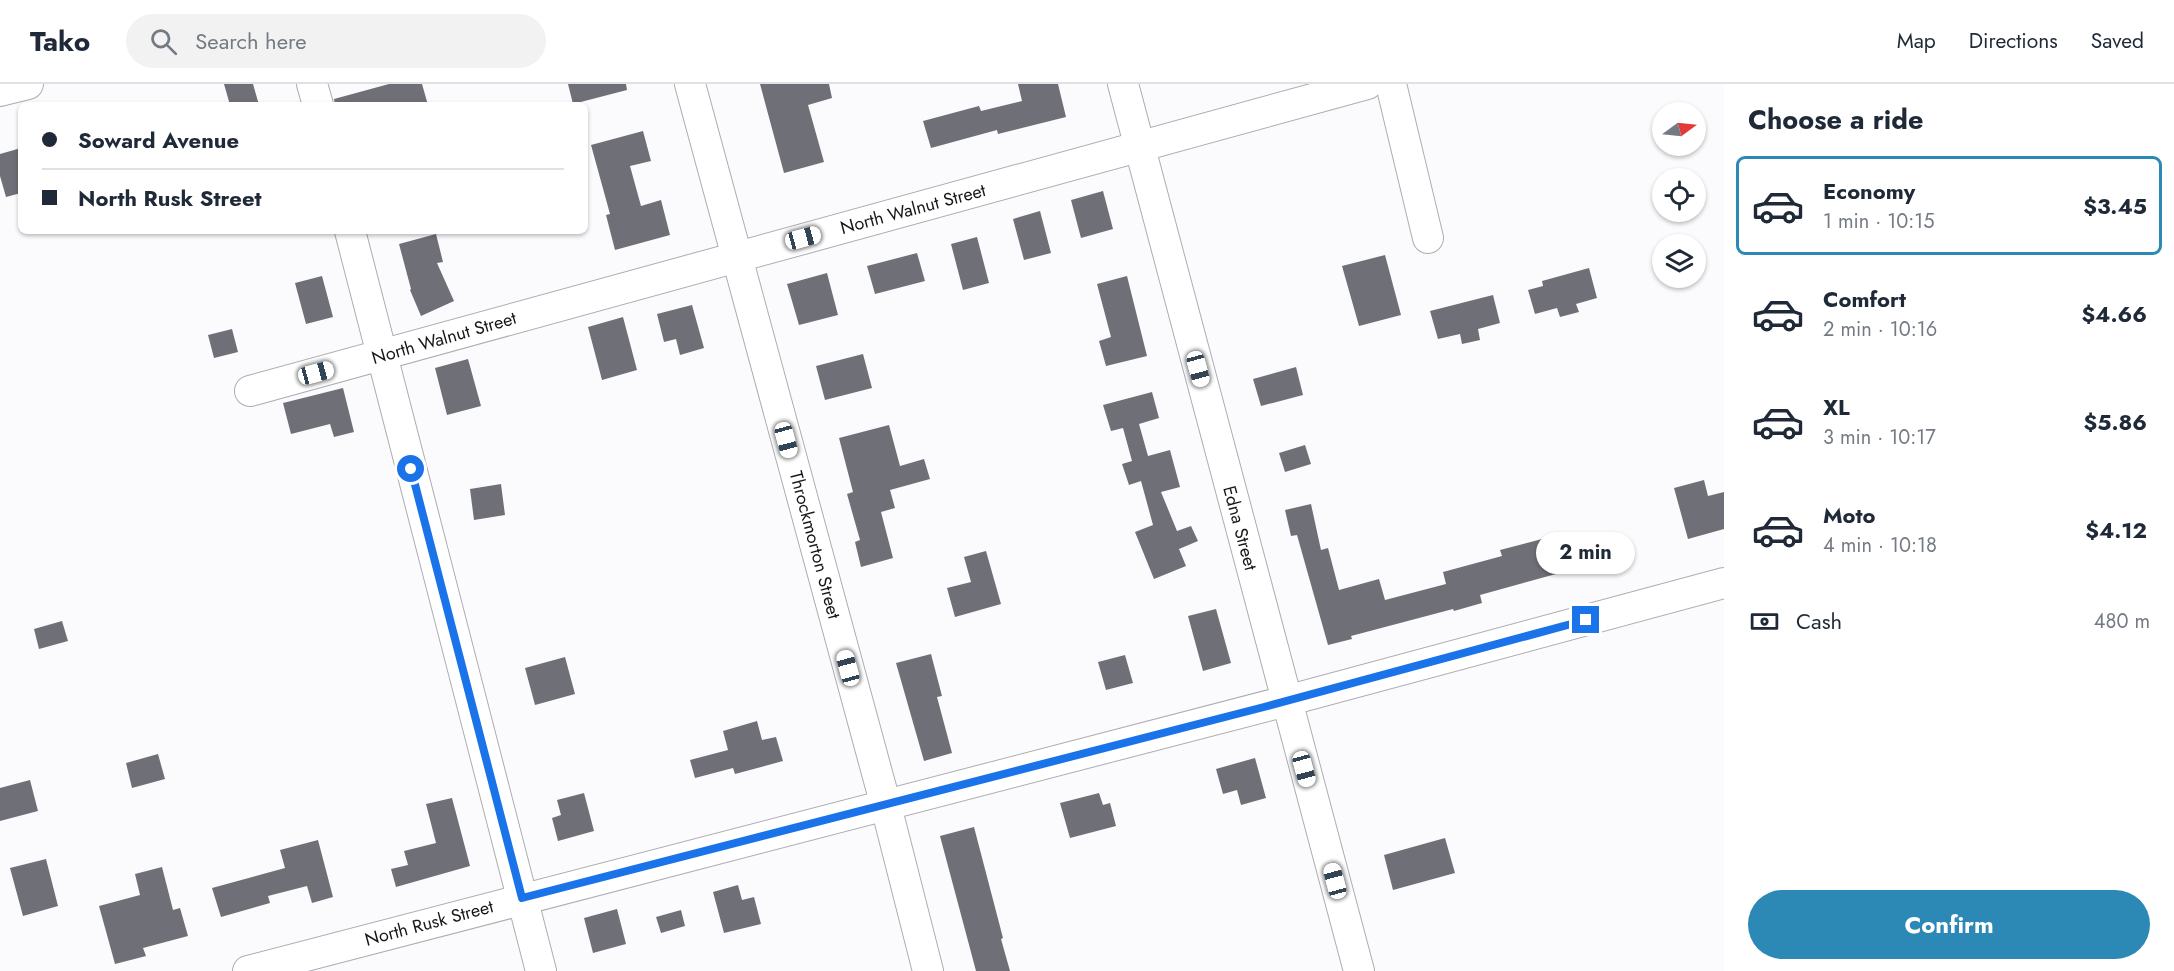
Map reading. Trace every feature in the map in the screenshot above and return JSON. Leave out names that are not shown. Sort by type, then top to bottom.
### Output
[{"type":"street","points":[[0,91],[28,84]]},
{"type":"street","points":[[312,84],[317,102]]},
{"type":"street","name":"Throckmorton Street","points":[[690,84],[886,806],[928,971]]},
{"type":"street","name":"Edna Street","points":[[1123,84],[1359,971]]},
{"type":"street","name":"North Walnut Street","points":[[250,391],[1367,84]]},
{"type":"street","points":[[1391,84],[1428,238]]},
{"type":"street","points":[[351,234],[541,971]]},
{"type":"street","name":"North Rusk Street","points":[[248,971],[1286,701],[1724,583]]},
{"type":"building","points":[[224,84],[253,84],[258,102],[229,102]]},
{"type":"building","points":[[389,84],[422,84],[427,102],[334,102],[334,99]]},
{"type":"building","points":[[568,84],[626,84],[627,90],[572,102]]},
{"type":"building","points":[[760,84],[829,84],[832,98],[808,105],[824,162],[784,173]]},
{"type":"building","points":[[1018,84],[1058,84],[1066,117],[998,134],[997,130],[931,148],[923,121],[979,106],[981,111],[1022,101]]},
{"type":"building","points":[[643,131],[651,161],[630,166],[641,206],[661,200],[670,235],[615,250],[606,215],[610,214],[591,145]]},
{"type":"building","points":[[18,149],[18,194],[6,197],[0,176],[0,154]]},
{"type":"building","points":[[1103,191],[1113,229],[1081,238],[1071,200]]},
{"type":"building","points":[[1040,211],[1051,253],[1024,260],[1013,219]]},
{"type":"building","points":[[436,234],[443,262],[437,263],[454,301],[421,316],[410,290],[399,244]]},
{"type":"building","points":[[977,237],[989,283],[963,290],[951,244]]},
{"type":"building","points":[[917,253],[925,281],[875,294],[867,266]]},
{"type":"building","points":[[1385,255],[1401,315],[1359,326],[1342,266]]},
{"type":"building","points":[[1589,268],[1597,298],[1576,304],[1579,312],[1560,317],[1557,308],[1535,314],[1528,290],[1543,286],[1542,281]]},
{"type":"building","points":[[827,273],[838,315],[799,325],[787,284]]},
{"type":"building","points":[[322,276],[333,317],[306,324],[295,283]]},
{"type":"building","points":[[1127,276],[1147,356],[1106,366],[1099,341],[1111,337],[1097,284]]},
{"type":"building","points":[[1493,295],[1500,323],[1478,329],[1480,340],[1462,344],[1460,334],[1438,339],[1430,311]]},
{"type":"building","points":[[692,305],[704,348],[680,355],[676,339],[664,342],[657,314]]},
{"type":"building","points":[[623,317],[637,370],[602,380],[588,327]]},
{"type":"building","points":[[232,329],[238,352],[214,358],[208,335]]},
{"type":"building","points":[[863,354],[872,388],[825,400],[816,366]]},
{"type":"building","points":[[468,359],[481,406],[447,415],[435,368]]},
{"type":"building","points":[[1296,367],[1303,395],[1261,406],[1253,379]]},
{"type":"building","points":[[343,388],[354,432],[334,437],[330,424],[291,434],[283,403]]},
{"type":"building","points":[[1152,392],[1159,418],[1139,424],[1148,456],[1170,450],[1180,487],[1161,492],[1177,531],[1191,526],[1198,541],[1179,549],[1186,566],[1154,579],[1135,532],[1153,525],[1141,481],[1129,485],[1122,464],[1132,461],[1123,428],[1111,431],[1103,405]]},
{"type":"building","points":[[889,425],[900,466],[924,459],[930,479],[890,490],[895,508],[881,512],[893,558],[861,567],[855,542],[860,540],[847,494],[853,492],[839,438]]},
{"type":"building","points":[[1305,445],[1311,464],[1285,472],[1279,453]]},
{"type":"building","points":[[1704,480],[1708,496],[1724,492],[1724,529],[1688,539],[1674,488]]},
{"type":"building","points":[[501,484],[505,515],[474,520],[470,489]]},
{"type":"building","points":[[1311,504],[1321,550],[1328,548],[1339,590],[1379,579],[1385,600],[1446,584],[1443,572],[1502,556],[1500,550],[1557,535],[1567,571],[1480,595],[1482,603],[1351,636],[1352,639],[1328,645],[1297,535],[1291,536],[1285,510]]},
{"type":"building","points":[[986,551],[1001,604],[955,617],[947,588],[971,582],[964,557]]},
{"type":"building","points":[[1216,609],[1231,663],[1203,671],[1188,616]]},
{"type":"building","points":[[62,621],[68,641],[39,649],[34,629]]},
{"type":"building","points":[[931,654],[942,696],[937,697],[952,753],[924,761],[896,663]]},
{"type":"building","points":[[1125,655],[1133,683],[1106,690],[1098,662]]},
{"type":"building","points":[[565,657],[575,694],[535,705],[525,668]]},
{"type":"building","points":[[757,721],[762,740],[776,737],[783,761],[735,774],[733,768],[695,778],[690,760],[728,750],[723,731]]},
{"type":"building","points":[[158,754],[165,779],[132,788],[126,763]]},
{"type":"building","points":[[1255,758],[1266,798],[1241,805],[1237,790],[1223,794],[1216,769]]},
{"type":"building","points":[[30,780],[38,811],[0,821],[0,788]]},
{"type":"building","points":[[584,793],[594,831],[558,841],[552,818],[561,815],[557,800]]},
{"type":"building","points":[[1099,793],[1103,805],[1110,803],[1116,826],[1070,838],[1060,803]]},
{"type":"building","points":[[452,798],[470,866],[396,887],[391,869],[408,865],[404,851],[436,843],[426,804]]},
{"type":"building","points":[[974,827],[1010,971],[976,971],[940,836]]},
{"type":"building","points":[[1445,838],[1455,873],[1393,890],[1384,855]]},
{"type":"building","points":[[318,840],[333,897],[312,903],[307,886],[268,896],[270,903],[221,917],[212,888],[285,868],[280,850]]},
{"type":"building","points":[[46,859],[58,906],[23,916],[10,868]]},
{"type":"building","points":[[162,867],[173,910],[180,908],[188,936],[143,948],[146,956],[115,964],[99,906],[140,895],[135,874]]},
{"type":"building","points":[[738,885],[742,900],[754,897],[761,924],[724,933],[713,892]]},
{"type":"building","points":[[617,909],[626,944],[593,953],[584,918]]},
{"type":"building","points":[[681,910],[685,926],[661,933],[656,917]]},
{"type":"route","points":[[411,469],[522,898],[886,806],[1586,620]]}]
